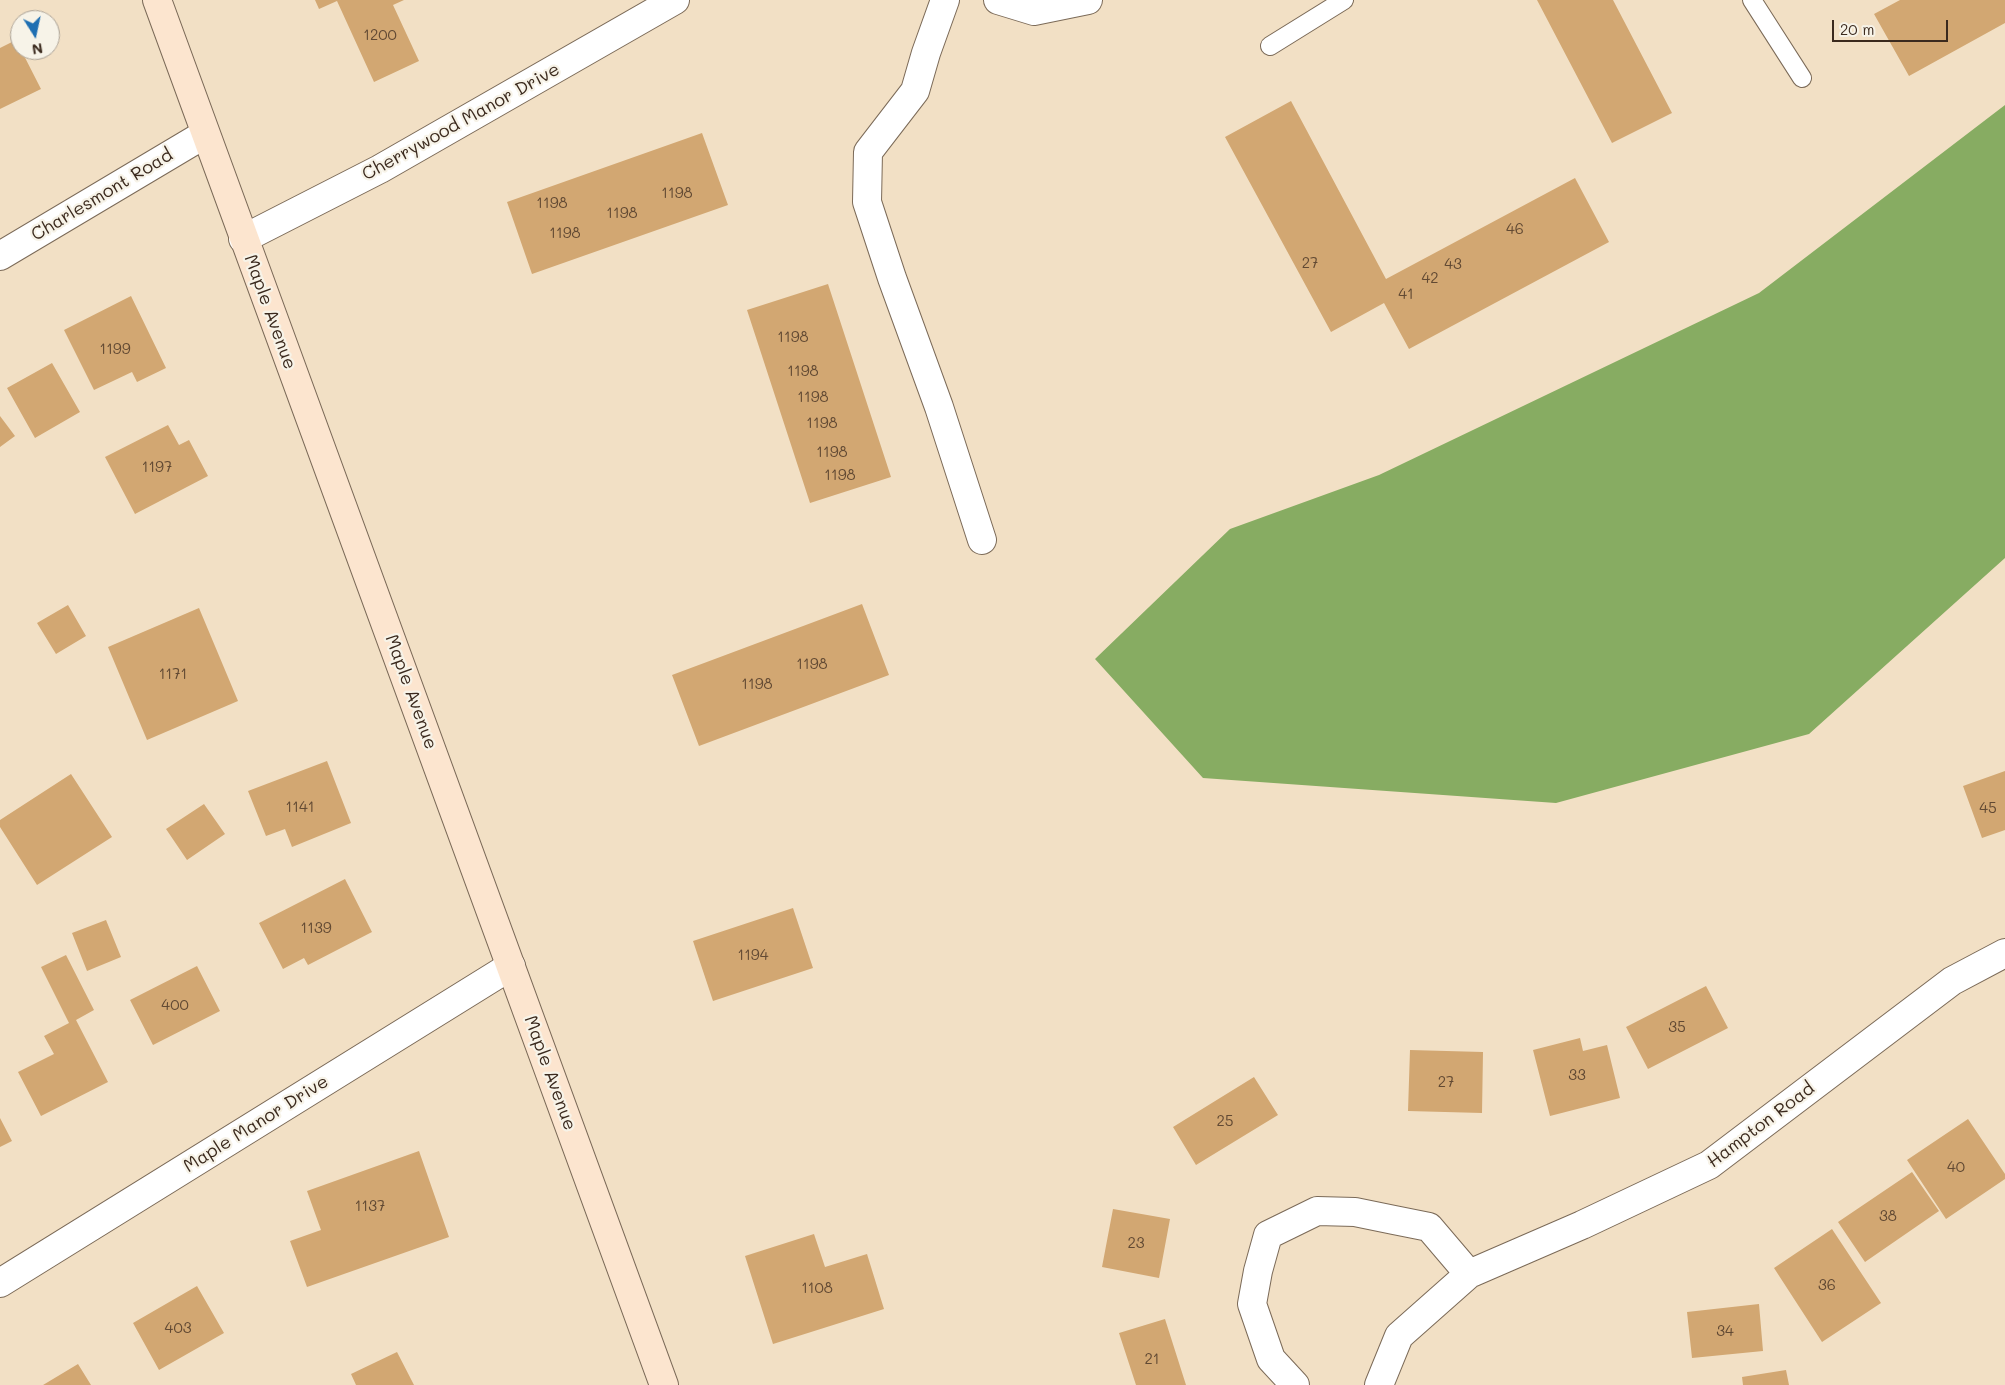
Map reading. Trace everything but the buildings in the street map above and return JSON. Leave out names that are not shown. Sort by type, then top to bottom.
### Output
[{"type":"main road","name":"Maple Avenue","points":[[157,0],[664,1385]]},
{"type":"street","name":"Cherrywood Manor Drive","points":[[243,239],[380,169],[675,0]]},
{"type":"street","points":[[945,0],[915,91],[868,152],[867,202],[892,278],[939,407],[982,540]]},
{"type":"street","points":[[998,0],[1034,11],[1088,0]]},
{"type":"street","name":"Charlesmont Road","points":[[0,256],[205,134]]},
{"type":"street","name":"Hampton Road","points":[[1379,1385],[1400,1336],[1470,1274],[1709,1166],[1952,981],[2005,953]]},
{"type":"street","name":"Maple Manor Drive","points":[[0,1283],[511,966]]},
{"type":"street","points":[[1296,1385],[1271,1359],[1252,1304],[1258,1271],[1268,1235],[1317,1211],[1355,1212],[1428,1227],[1470,1274]]},
{"type":"lane","points":[[1270,46],[1344,0]]},
{"type":"lane","points":[[1752,0],[1802,78]]},
{"type":"green space","points":[[2005,105],[2005,558],[1809,734],[1556,803],[1203,778],[1095,659],[1230,529],[1379,475],[1759,293]]}]
